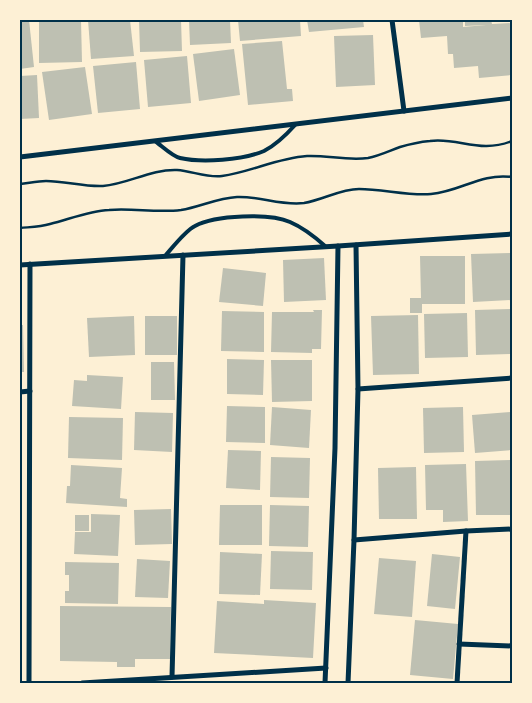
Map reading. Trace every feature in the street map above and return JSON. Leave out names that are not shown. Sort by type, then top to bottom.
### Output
[{"type":"street","points":[[392,20],[404,111]]},
{"type":"street","points":[[20,157],[512,98]]},
{"type":"street","points":[[20,265],[512,234]]},
{"type":"street","points":[[348,683],[358,389],[356,245]]},
{"type":"street","points":[[325,683],[335,448],[338,246]]},
{"type":"street","points":[[172,677],[183,255]]},
{"type":"street","points":[[29,683],[30,264]]},
{"type":"street","points":[[358,389],[512,378]]},
{"type":"street","points":[[20,392],[30,391]]},
{"type":"street","points":[[354,540],[512,529]]},
{"type":"street","points":[[457,683],[466,531]]},
{"type":"street","points":[[459,644],[512,646]]},
{"type":"street","points":[[82,683],[326,668]]},
{"type":"lane","points":[[155,141],[179,158],[207,160],[238,159],[265,150],[286,136],[296,124]]},
{"type":"lane","points":[[165,256],[194,226],[238,216],[289,221],[310,233],[326,247]]},
{"type":"path","points":[[20,184],[46,181],[103,186],[118,184],[156,173],[177,170],[207,176],[220,176],[250,170],[284,159],[308,156],[340,159],[370,158],[414,143],[435,140],[487,147],[512,142]]},
{"type":"path","points":[[20,228],[48,225],[90,213],[109,210],[164,212],[186,209],[217,199],[236,197],[250,197],[284,204],[303,203],[324,199],[343,191],[354,189],[430,194],[455,189],[489,176],[512,177]]},
{"type":"building","points":[[20,20],[29,20],[34,67],[20,69]]},
{"type":"building","points":[[39,20],[81,20],[82,62],[39,63]]},
{"type":"building","points":[[88,20],[130,20],[134,56],[91,59]]},
{"type":"building","points":[[139,20],[181,20],[182,51],[140,52]]},
{"type":"building","points":[[189,20],[230,20],[231,43],[190,45]]},
{"type":"building","points":[[238,20],[300,20],[301,36],[240,41]]},
{"type":"building","points":[[307,20],[363,20],[364,27],[309,32]]},
{"type":"building","points":[[419,20],[463,20],[463,27],[486,25],[465,26],[465,20],[491,20],[492,24],[512,23],[512,75],[479,78],[478,66],[454,68],[453,54],[448,54],[447,36],[421,38]]},
{"type":"building","points":[[373,35],[375,85],[336,87],[334,36]]},
{"type":"building","points":[[282,41],[287,89],[292,89],[293,101],[248,105],[242,44]]},
{"type":"building","points":[[234,49],[240,95],[199,101],[193,54]]},
{"type":"building","points":[[187,56],[191,103],[148,107],[144,60]]},
{"type":"building","points":[[136,62],[140,109],[98,113],[93,66]]},
{"type":"building","points":[[85,67],[92,114],[49,120],[42,72]]},
{"type":"building","points":[[37,75],[39,118],[20,119],[20,76]]},
{"type":"building","points":[[512,253],[512,300],[473,302],[471,254]]},
{"type":"building","points":[[420,256],[465,256],[465,304],[422,304],[422,313],[410,313],[410,298],[421,298]]},
{"type":"building","points":[[324,258],[326,300],[284,302],[283,260]]},
{"type":"building","points":[[223,268],[266,273],[263,306],[219,302]]},
{"type":"building","points":[[512,309],[512,354],[476,355],[475,310]]},
{"type":"building","points":[[313,310],[322,310],[321,349],[312,349],[312,353],[271,352],[272,312],[314,312]]},
{"type":"building","points":[[222,311],[264,312],[264,352],[221,351]]},
{"type":"building","points":[[467,313],[468,357],[425,358],[424,314]]},
{"type":"building","points":[[418,315],[419,374],[373,375],[371,316]]},
{"type":"building","points":[[134,316],[135,355],[89,357],[87,318]]},
{"type":"building","points":[[145,316],[177,316],[177,355],[145,355]]},
{"type":"building","points":[[20,325],[23,325],[24,372],[20,372]]},
{"type":"building","points":[[227,359],[264,360],[263,395],[227,394]]},
{"type":"building","points":[[271,360],[312,360],[312,401],[272,402]]},
{"type":"building","points":[[151,362],[174,362],[175,400],[151,400]]},
{"type":"building","points":[[87,375],[123,377],[121,409],[72,406],[74,380],[87,381]]},
{"type":"building","points":[[227,406],[265,407],[265,443],[226,442]]},
{"type":"building","points":[[272,407],[311,410],[309,448],[270,445]]},
{"type":"building","points":[[463,407],[464,452],[424,453],[423,408]]},
{"type":"building","points":[[135,412],[173,413],[172,452],[134,450]]},
{"type":"building","points":[[510,412],[512,450],[475,453],[472,415]]},
{"type":"building","points":[[69,417],[123,418],[122,460],[68,458]]},
{"type":"building","points":[[228,450],[261,451],[260,490],[226,488]]},
{"type":"building","points":[[271,457],[310,458],[309,498],[270,497]]},
{"type":"building","points":[[512,460],[512,515],[476,515],[475,461]]},
{"type":"building","points":[[466,464],[468,521],[443,522],[443,510],[426,510],[425,465]]},
{"type":"building","points":[[71,465],[122,468],[120,498],[127,499],[127,507],[66,503],[67,486],[70,486]]},
{"type":"building","points":[[416,467],[417,519],[379,519],[378,468]]},
{"type":"building","points":[[220,505],[262,505],[262,545],[219,545]]},
{"type":"building","points":[[270,505],[309,506],[308,547],[269,546]]},
{"type":"building","points":[[171,509],[172,544],[135,545],[134,510]]},
{"type":"building","points":[[91,514],[120,515],[118,556],[74,554],[75,532],[91,532]]},
{"type":"building","points":[[75,515],[89,515],[89,531],[75,531]]},
{"type":"building","points":[[271,551],[313,552],[312,590],[270,589]]},
{"type":"building","points":[[220,552],[262,554],[260,595],[219,594]]},
{"type":"building","points":[[432,554],[460,557],[455,609],[427,606]]},
{"type":"building","points":[[379,558],[416,561],[412,617],[374,614]]},
{"type":"building","points":[[137,559],[170,561],[168,598],[135,597]]},
{"type":"building","points":[[65,562],[119,563],[118,604],[65,603],[65,591],[69,591],[69,575],[65,575]]},
{"type":"building","points":[[264,600],[316,603],[313,658],[214,653],[217,601],[264,604]]},
{"type":"building","points":[[60,606],[171,607],[170,659],[135,659],[135,667],[117,667],[117,662],[60,661]]},
{"type":"building","points":[[415,620],[458,624],[453,679],[410,675]]}]
